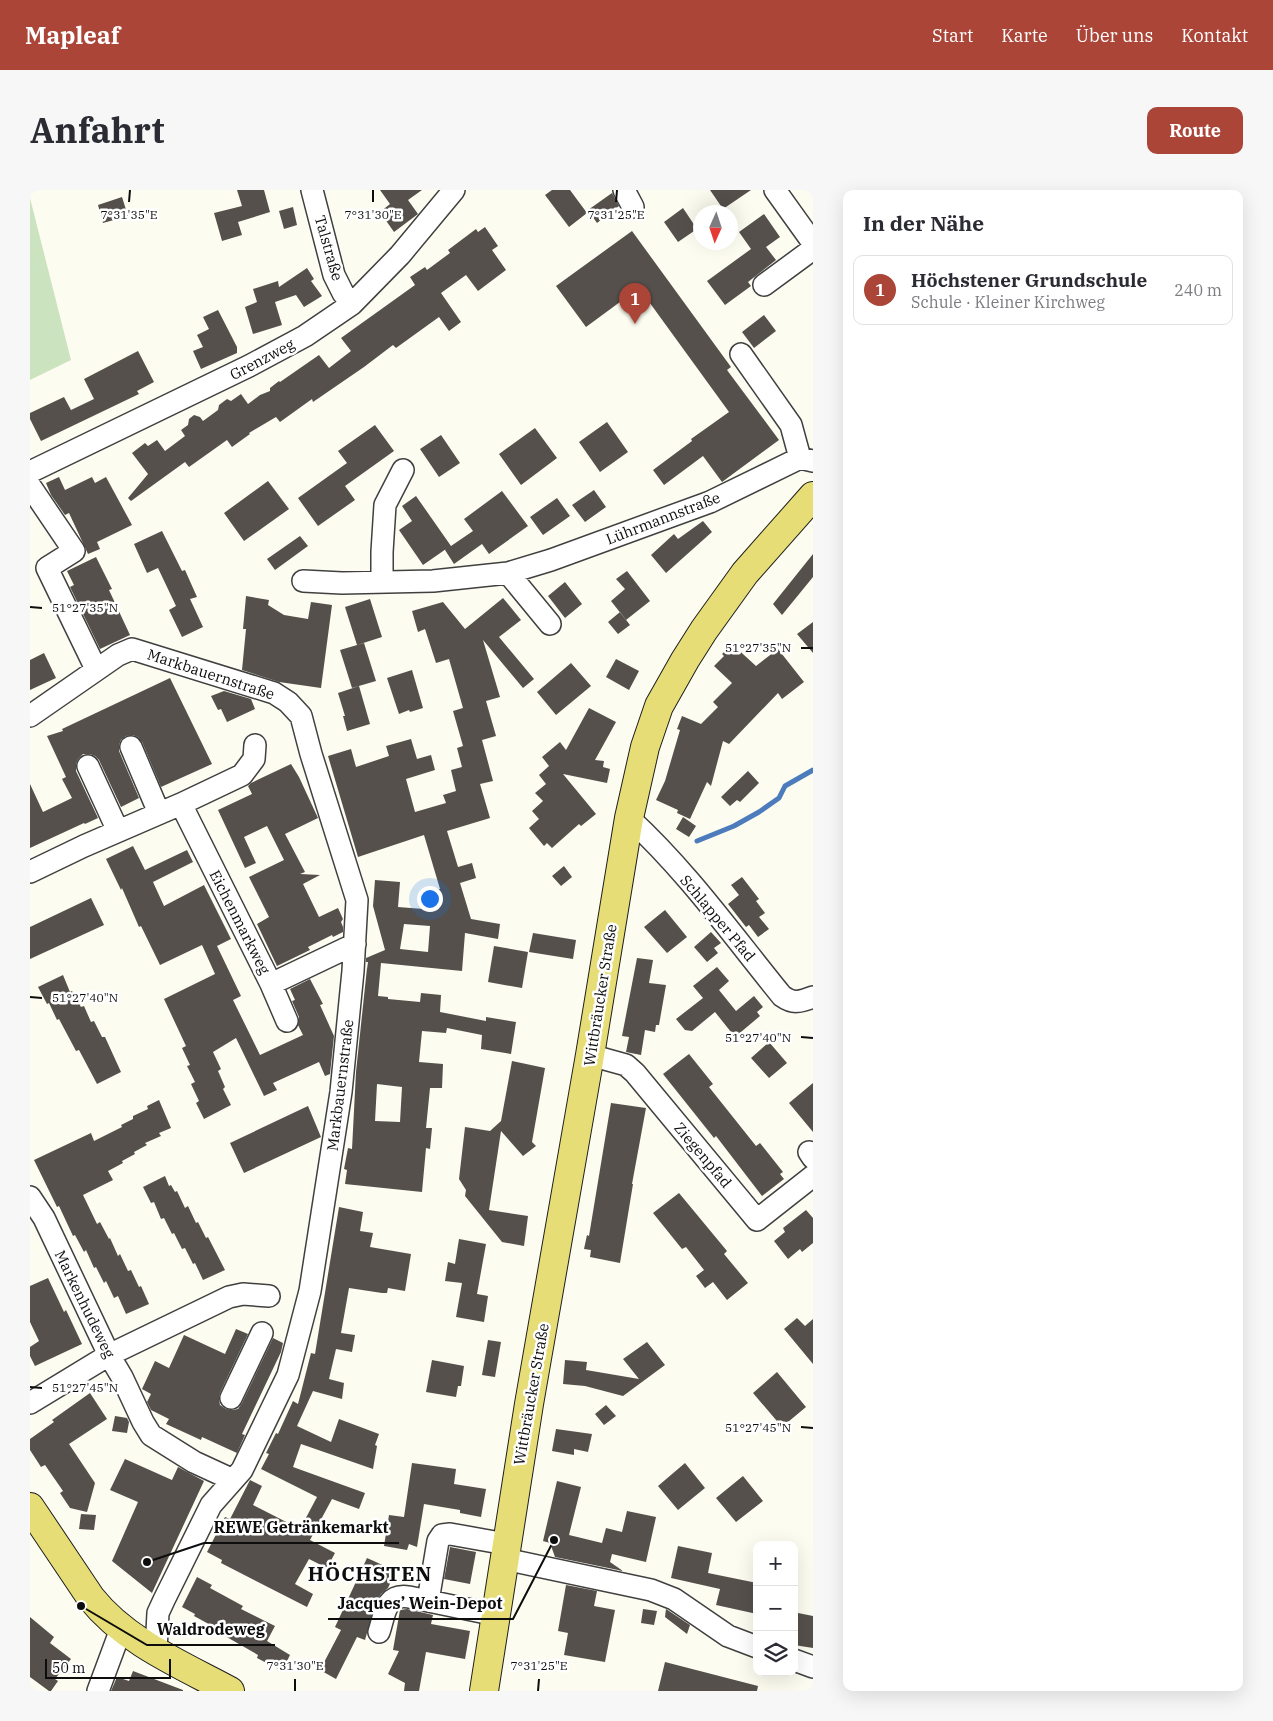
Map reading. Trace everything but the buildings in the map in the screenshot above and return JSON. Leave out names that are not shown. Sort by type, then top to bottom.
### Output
[{"type":"main road","name":"Wittbräucker Straße","points":[[484,1691],[528,1404],[590,1055],[629,818],[643,755],[659,706],[704,630],[745,574],[813,496]]},
{"type":"main road","points":[[30,1507],[91,1598],[121,1629],[230,1691]]},
{"type":"street","name":"Talstraße","points":[[312,190],[334,275],[343,293],[352,304]]},
{"type":"street","name":"Grenzweg","points":[[30,472],[250,366],[305,336],[352,304],[400,255],[454,190]]},
{"type":"street","points":[[775,190],[813,243]]},
{"type":"street","points":[[764,285],[813,249]]},
{"type":"street","points":[[741,354],[791,425],[806,459]]},
{"type":"street","name":"Lührmannstraße","points":[[303,582],[433,581],[508,573],[551,560],[710,502],[806,459]]},
{"type":"street","points":[[382,582],[385,505],[403,470]]},
{"type":"street","points":[[30,486],[74,551],[46,568],[96,669]]},
{"type":"street","points":[[508,573],[550,624]]},
{"type":"street","name":"Markbauernstraße","points":[[30,716],[96,669],[132,648],[274,693],[288,702],[300,716],[357,900],[353,971],[341,1092],[304,1317],[288,1375],[242,1470],[211,1505],[158,1613],[156,1650]]},
{"type":"street","points":[[30,872],[242,775],[254,759],[255,745]]},
{"type":"street","points":[[131,747],[159,813]]},
{"type":"street","points":[[88,766],[118,831]]},
{"type":"street","name":"Eichenmarkweg","points":[[181,804],[271,984],[354,944]]},
{"type":"street","name":"Schlapper Pfad","points":[[629,818],[648,835],[707,903],[782,996],[790,1002],[801,1002],[813,997]]},
{"type":"street","points":[[271,984],[287,1021]]},
{"type":"street","name":"Ziegenpfad","points":[[590,1055],[626,1065],[635,1073],[758,1220],[813,1176]]},
{"type":"street","name":"Markenhudeweg","points":[[30,1197],[44,1218],[151,1435],[194,1462],[233,1480]]},
{"type":"street","points":[[30,1403],[110,1355],[229,1297],[242,1294],[269,1296]]},
{"type":"street","points":[[231,1398],[262,1333]]},
{"type":"street","points":[[428,1600],[438,1541],[442,1534],[450,1534],[505,1552],[614,1583],[651,1590],[674,1599],[728,1636],[753,1645]]},
{"type":"street","points":[[380,1632],[388,1603],[392,1599],[404,1596],[496,1614]]},
{"type":"street","points":[[98,1691],[121,1629]]},
{"type":"street","points":[[798,1661],[813,1667]]},
{"type":"green space","points":[[30,198],[71,360],[30,380]]},
{"type":"waterway","points":[[697,841],[734,826],[759,812],[779,798],[785,786],[813,770]]},
{"type":"place","name":"Höchstener Grundschule","points":[[635,324]]},
{"type":"place","name":"Jacques’ Wein-Depot","points":[[554,1540]]},
{"type":"place","name":"REWE Getränkemarkt","points":[[147,1562]]},
{"type":"place","name":"Waldrodeweg","points":[[81,1606]]},
{"type":"district","name":"HÖCHSTEN","points":[[370,1573]]}]
